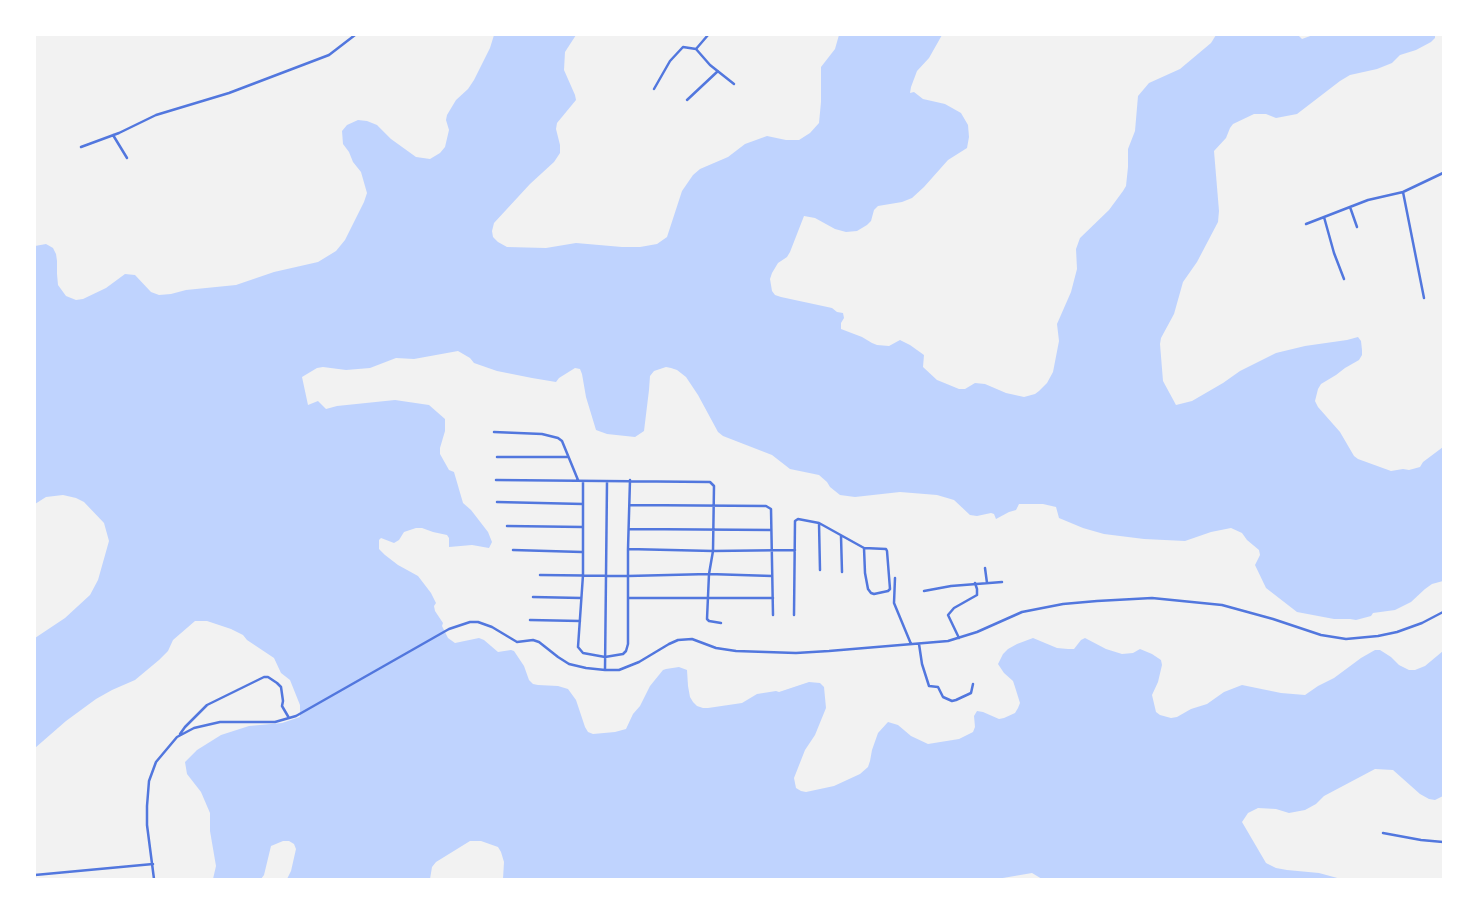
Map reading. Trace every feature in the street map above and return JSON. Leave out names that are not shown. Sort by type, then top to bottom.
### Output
[{"type":"street","points":[[80,147],[113,135],[156,115],[228,93],[328,55],[355,35]]},
{"type":"street","points":[[696,49],[708,35]]},
{"type":"street","points":[[654,89],[670,60],[683,47],[696,49],[734,84]]},
{"type":"street","points":[[687,100],[718,71]]},
{"type":"street","points":[[113,135],[127,158]]},
{"type":"street","points":[[1306,224],[1368,200],[1403,192],[1443,173]]},
{"type":"street","points":[[1403,192],[1424,298]]},
{"type":"street","points":[[1350,207],[1357,227]]},
{"type":"street","points":[[1324,217],[1334,253],[1344,279]]},
{"type":"street","points":[[494,432],[542,434],[558,438],[562,442],[578,480]]},
{"type":"street","points":[[497,457],[568,457]]},
{"type":"street","points":[[496,480],[710,482],[714,486],[714,506],[713,551],[709,574],[707,619],[721,623]]},
{"type":"street","points":[[583,481],[583,575],[578,647],[583,653],[605,657],[623,654],[628,644],[630,480]]},
{"type":"street","points":[[605,670],[607,482]]},
{"type":"street","points":[[497,502],[583,504]]},
{"type":"street","points":[[630,505],[766,506],[770,509],[773,615]]},
{"type":"street","points":[[794,615],[795,521],[798,519],[819,523],[864,548],[886,549],[890,589],[874,594],[868,589],[864,548]]},
{"type":"street","points":[[819,523],[820,570]]},
{"type":"street","points":[[507,526],[583,527]]},
{"type":"street","points":[[629,529],[771,530]]},
{"type":"street","points":[[842,536],[842,572]]},
{"type":"street","points":[[628,549],[795,550]]},
{"type":"street","points":[[514,550],[582,552]]},
{"type":"street","points":[[986,568],[986,583]]},
{"type":"street","points":[[540,575],[605,574],[628,576],[709,574],[772,576]]},
{"type":"street","points":[[894,578],[894,603],[912,644]]},
{"type":"street","points":[[924,591],[975,583],[1002,582]]},
{"type":"street","points":[[959,639],[948,615],[954,608],[977,595],[975,583]]},
{"type":"street","points":[[533,597],[581,598]]},
{"type":"street","points":[[628,598],[773,598]]},
{"type":"street","points":[[179,735],[194,728],[220,722],[275,722],[296,716],[446,631],[470,622],[478,622],[492,627],[517,642],[534,640],[539,642],[569,664],[586,668],[619,670],[639,662],[678,640],[692,640],[716,648],[749,652],[810,652],[919,644],[959,639],[1018,613],[1037,608],[1111,600],[1152,598],[1222,605],[1321,635],[1346,639],[1378,636],[1408,629],[1443,612]]},
{"type":"street","points":[[530,620],[580,621]]},
{"type":"street","points":[[919,644],[922,664],[929,686],[938,687],[943,697],[952,701],[956,700],[971,693],[973,684]]},
{"type":"street","points":[[154,879],[148,826],[149,781],[156,762],[172,742],[207,706],[264,677],[277,682],[281,687],[282,706],[289,718]]},
{"type":"street","points":[[1383,833],[1443,842]]},
{"type":"street","points":[[35,875],[153,864]]},
{"type":"water","points":[[494,35],[576,35],[565,52],[564,70],[576,100],[557,123],[556,129],[560,153],[554,162],[530,184],[494,223],[492,231],[493,237],[507,247],[546,248],[576,243],[622,247],[640,247],[657,244],[667,237],[682,191],[693,175],[700,169],[728,157],[745,144],[767,136],[786,140],[799,140],[810,133],[819,123],[821,67],[835,49],[839,35],[942,35],[929,58],[917,71],[910,93],[914,92],[923,99],[945,104],[961,113],[968,125],[969,137],[967,148],[948,160],[912,198],[902,202],[878,206],[874,210],[871,221],[857,231],[846,232],[835,229],[815,218],[804,216],[790,252],[787,257],[778,263],[772,273],[770,279],[772,291],[775,295],[781,297],[832,308],[837,312],[843,313],[844,318],[841,323],[841,329],[877,345],[889,346],[900,340],[910,345],[924,355],[923,367],[937,380],[959,389],[965,389],[975,383],[985,384],[1006,393],[1024,397],[1039,391],[1047,383],[1053,372],[1059,341],[1057,324],[1071,292],[1077,269],[1076,249],[1080,238],[1109,210],[1126,186],[1128,149],[1135,131],[1138,96],[1149,83],[1180,69],[1211,43],[1216,35],[1298,35],[1302,39],[1313,35],[1435,35],[1431,42],[1416,50],[1400,55],[1392,63],[1377,69],[1350,75],[1297,114],[1276,118],[1266,114],[1254,114],[1233,124],[1226,138],[1214,151],[1219,211],[1218,222],[1197,262],[1183,282],[1174,314],[1161,338],[1160,344],[1163,381],[1176,405],[1192,401],[1240,371],[1276,353],[1358,337],[1361,341],[1362,350],[1359,360],[1321,384],[1315,401],[1340,432],[1354,456],[1391,471],[1409,470],[1420,467],[1423,462],[1443,447],[1443,581],[1432,584],[1411,602],[1395,610],[1373,613],[1371,616],[1356,620],[1334,619],[1297,612],[1266,588],[1255,565],[1260,555],[1259,550],[1242,533],[1231,528],[1211,532],[1185,541],[1144,539],[1104,534],[1083,528],[1059,518],[1056,507],[1043,504],[1019,504],[1016,510],[996,519],[994,514],[991,513],[977,516],[970,515],[954,500],[937,495],[900,492],[855,497],[840,495],[819,475],[790,469],[772,455],[723,436],[718,432],[686,377],[671,368],[666,367],[654,371],[650,376],[644,431],[635,437],[607,434],[596,430],[586,397],[582,374],[580,369],[575,368],[556,382],[497,371],[474,363],[470,358],[458,351],[414,359],[396,358],[370,368],[346,370],[317,368],[302,377],[308,405],[318,401],[326,409],[337,406],[395,400],[429,405],[445,419],[445,431],[440,454],[449,470],[454,472],[463,503],[488,532],[492,542],[489,548],[472,545],[449,547],[447,535],[416,528],[404,532],[399,540],[394,543],[381,538],[379,540],[379,549],[398,565],[418,576],[436,603],[434,606],[435,611],[443,623],[442,626],[448,638],[455,643],[479,638],[498,652],[514,651],[533,684],[558,686],[568,689],[576,700],[585,727],[588,732],[593,734],[626,729],[650,686],[666,669],[679,667],[687,670],[690,697],[697,706],[703,708],[742,703],[757,694],[779,692],[809,682],[820,683],[824,687],[826,708],[815,735],[805,750],[794,778],[796,788],[806,792],[834,786],[860,774],[868,767],[878,733],[888,722],[898,725],[911,736],[928,744],[959,739],[973,732],[975,727],[974,716],[977,711],[999,719],[1015,713],[1020,703],[1013,681],[998,664],[1008,649],[1033,638],[1057,648],[1074,649],[1085,638],[1106,649],[1122,654],[1133,653],[1140,649],[1152,654],[1161,660],[1162,665],[1158,682],[1152,695],[1156,712],[1171,718],[1207,704],[1224,692],[1242,685],[1281,693],[1305,695],[1375,650],[1380,650],[1399,665],[1409,670],[1425,666],[1443,651],[1443,796],[1435,800],[1429,799],[1420,794],[1393,770],[1375,769],[1324,796],[1316,804],[1305,810],[1289,813],[1276,809],[1258,808],[1248,813],[1242,822],[1266,863],[1276,868],[1319,873],[1341,879],[1042,879],[1032,873],[997,879],[503,879],[504,862],[498,847],[481,841],[470,841],[436,862],[432,867],[430,879],[287,879],[291,871],[296,849],[294,844],[289,841],[283,841],[271,846],[264,875],[261,879],[213,879],[216,866],[210,831],[210,813],[201,792],[187,774],[185,762],[197,750],[221,735],[249,726],[282,723],[300,717],[300,705],[290,680],[281,673],[274,658],[247,640],[243,635],[207,621],[195,621],[173,640],[168,651],[159,660],[135,680],[96,699],[66,721],[35,748],[35,638],[65,618],[90,595],[98,580],[109,541],[104,523],[84,502],[76,498],[63,495],[46,497],[35,504],[35,246],[46,244],[53,248],[57,261],[58,285],[66,296],[76,300],[83,299],[106,288],[125,274],[135,275],[151,292],[159,295],[236,285],[274,272],[318,262],[336,251],[345,240],[367,193],[361,172],[343,144],[342,131],[347,125],[358,120],[367,121],[377,125],[391,139],[416,157],[430,159],[440,153],[445,147],[449,130],[446,120],[447,115],[456,100],[468,89],[474,80],[490,48]]}]
